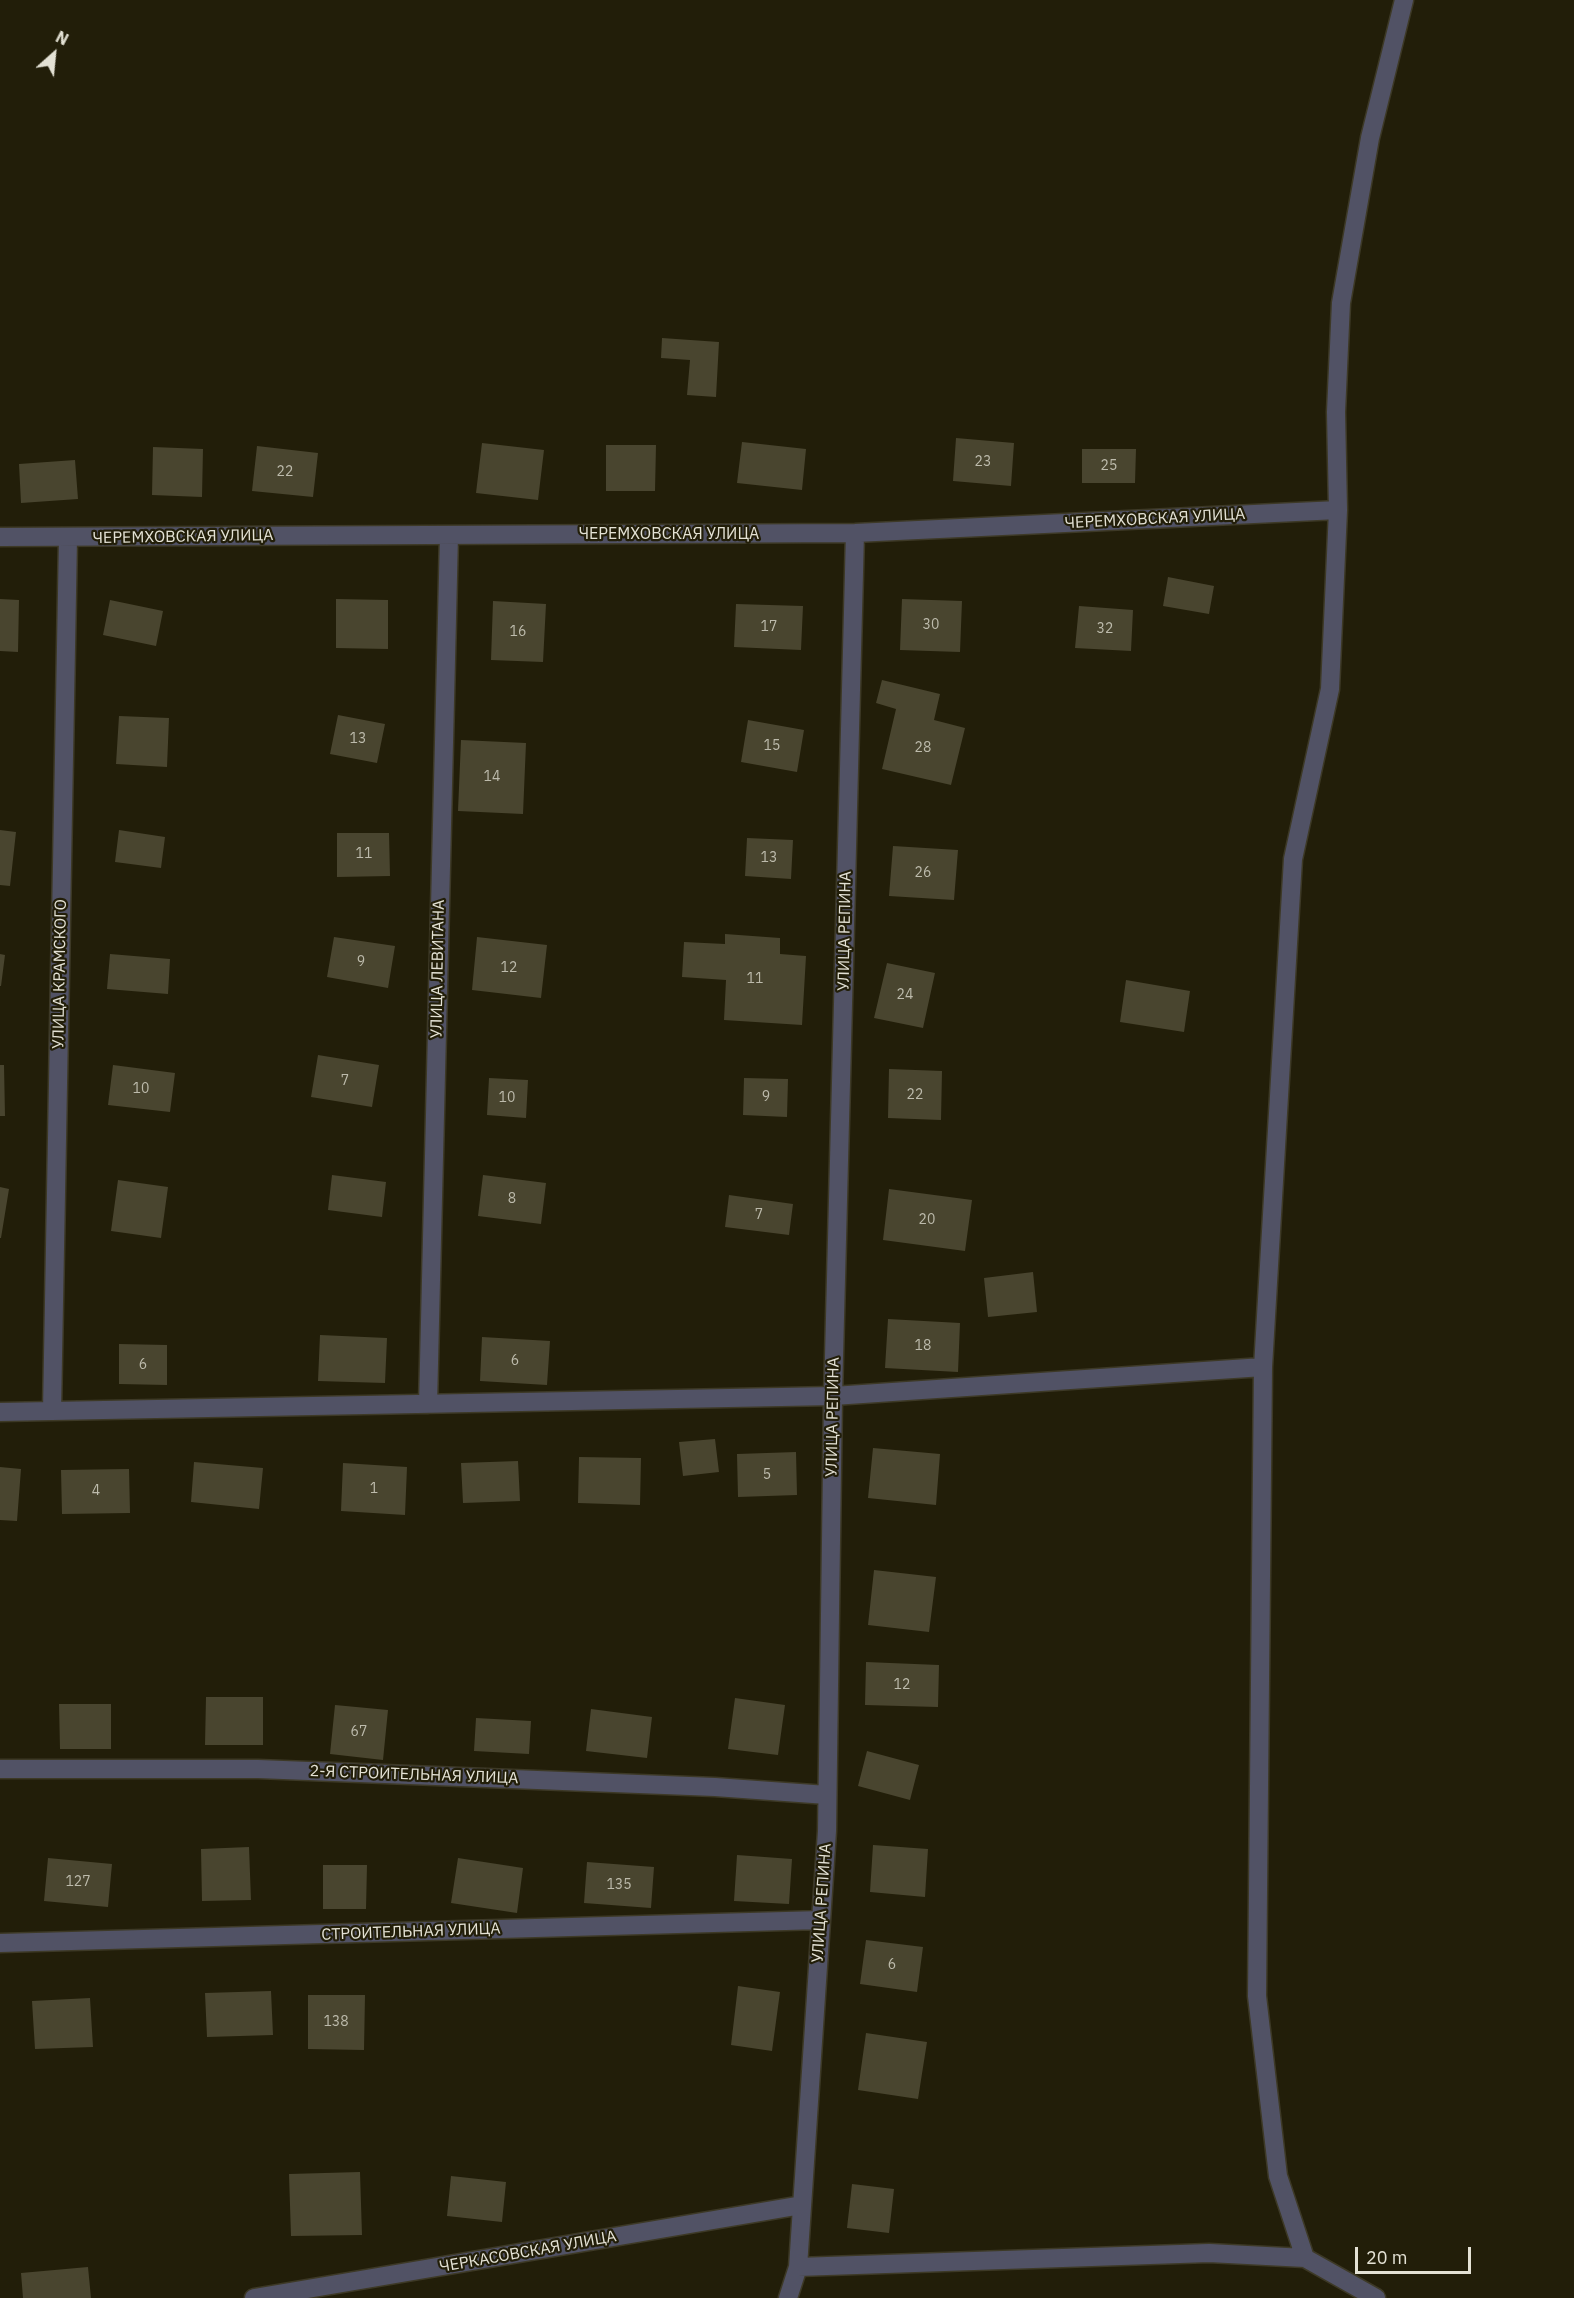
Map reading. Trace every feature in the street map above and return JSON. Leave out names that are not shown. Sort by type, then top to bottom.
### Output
[{"type":"street","points":[[1305,2258],[1278,2176],[1257,1996],[1263,1367],[1293,859],[1330,689],[1338,510],[1336,412],[1341,303],[1370,138],[1404,0]]},
{"type":"street","name":"ЧЕРЕМХОВСКАЯ УЛИЦА","points":[[0,537],[855,533],[1338,510]]},
{"type":"street","name":"УЛИЦА РЕПИНА","points":[[788,2298],[798,2267],[827,1795],[833,1396],[855,533]]},
{"type":"street","name":"УЛИЦА ЛЕВИТАНА","points":[[428,1404],[449,535]]},
{"type":"street","name":"УЛИЦА КРАМСКОГО","points":[[52,1411],[68,538]]},
{"type":"street","points":[[0,1412],[833,1396],[1263,1367]]},
{"type":"street","name":"2-Я СТРОИТЕЛЬНАЯ УЛИЦА","points":[[0,1769],[258,1769],[715,1787],[827,1795]]},
{"type":"street","name":"СТРОИТЕЛЬНАЯ УЛИЦА","points":[[0,1943],[821,1920]]},
{"type":"street","name":"ЧЕРКАСОВСКАЯ УЛИЦА","points":[[254,2298],[802,2205]]},
{"type":"street","points":[[798,2267],[1209,2253],[1305,2258],[1376,2298]]},
{"type":"building","points":[[662,338],[719,342],[716,397],[687,395],[690,360],[661,358]]},
{"type":"building","points":[[956,438],[1014,443],[1011,486],[953,481]]},
{"type":"building","points":[[742,442],[806,449],[802,490],[737,483]]},
{"type":"building","points":[[482,443],[544,450],[538,500],[476,493]]},
{"type":"building","points":[[606,445],[656,445],[655,491],[606,491]]},
{"type":"building","points":[[257,446],[318,453],[313,497],[252,491]]},
{"type":"building","points":[[153,447],[203,449],[202,497],[152,495]]},
{"type":"building","points":[[1082,449],[1136,449],[1135,483],[1082,483]]},
{"type":"building","points":[[75,460],[78,499],[21,503],[19,464]]},
{"type":"building","points":[[1168,577],[1214,586],[1209,614],[1163,606]]},
{"type":"building","points":[[0,599],[19,600],[18,652],[0,651]]},
{"type":"building","points":[[336,599],[388,600],[388,649],[336,648]]},
{"type":"building","points":[[902,599],[962,601],[960,652],[900,650]]},
{"type":"building","points":[[110,600],[163,611],[156,646],[103,635]]},
{"type":"building","points":[[493,601],[546,604],[543,662],[491,660]]},
{"type":"building","points":[[736,604],[803,606],[801,650],[734,647]]},
{"type":"building","points":[[1079,606],[1133,610],[1131,651],[1075,648]]},
{"type":"building","points":[[882,680],[940,694],[934,720],[965,728],[951,785],[882,769],[896,709],[876,703]]},
{"type":"building","points":[[338,715],[385,724],[377,763],[330,754]]},
{"type":"building","points":[[119,716],[169,718],[167,767],[116,764]]},
{"type":"building","points":[[748,720],[804,730],[797,772],[741,762]]},
{"type":"building","points":[[461,740],[526,743],[523,814],[458,811]]},
{"type":"building","points":[[0,830],[16,832],[10,886],[0,885]]},
{"type":"building","points":[[119,830],[165,837],[161,868],[115,862]]},
{"type":"building","points":[[337,833],[389,833],[390,876],[337,877]]},
{"type":"building","points":[[747,838],[793,840],[791,879],[745,876]]},
{"type":"building","points":[[893,846],[958,850],[954,900],[889,896]]},
{"type":"building","points":[[725,934],[780,938],[780,954],[806,956],[802,1025],[724,1020],[726,980],[682,977],[684,942],[725,944]]},
{"type":"building","points":[[334,937],[395,946],[388,988],[327,977]]},
{"type":"building","points":[[477,937],[547,945],[541,998],[472,990]]},
{"type":"building","points":[[0,954],[5,955],[1,986],[0,986]]},
{"type":"building","points":[[110,954],[170,959],[168,994],[107,989]]},
{"type":"building","points":[[887,963],[935,973],[923,1028],[874,1018]]},
{"type":"building","points":[[1126,980],[1190,991],[1184,1032],[1120,1022]]},
{"type":"building","points":[[318,1055],[379,1065],[372,1107],[311,1097]]},
{"type":"building","points":[[0,1065],[4,1065],[5,1116],[0,1116]]},
{"type":"building","points":[[113,1065],[175,1073],[170,1112],[108,1105]]},
{"type":"building","points":[[889,1069],[942,1071],[941,1120],[888,1118]]},
{"type":"building","points":[[489,1078],[528,1080],[526,1118],[487,1115]]},
{"type":"building","points":[[744,1078],[788,1079],[787,1117],[743,1115]]},
{"type":"building","points":[[332,1175],[386,1182],[382,1217],[328,1210]]},
{"type":"building","points":[[483,1175],[546,1183],[541,1224],[478,1216]]},
{"type":"building","points":[[118,1180],[168,1187],[161,1238],[111,1231]]},
{"type":"building","points":[[0,1187],[9,1189],[1,1238],[0,1238]]},
{"type":"building","points":[[889,1189],[972,1200],[965,1251],[883,1240]]},
{"type":"building","points":[[729,1195],[793,1204],[789,1235],[725,1227]]},
{"type":"building","points":[[1033,1272],[1037,1312],[988,1317],[984,1278]]},
{"type":"building","points":[[888,1319],[960,1323],[958,1372],[885,1368]]},
{"type":"building","points":[[320,1335],[387,1338],[385,1383],[318,1381]]},
{"type":"building","points":[[482,1337],[550,1341],[547,1385],[480,1381]]},
{"type":"building","points":[[119,1344],[167,1345],[167,1385],[119,1384]]},
{"type":"building","points":[[715,1439],[719,1472],[683,1476],[679,1442]]},
{"type":"building","points":[[873,1448],[940,1454],[936,1505],[868,1498]]},
{"type":"building","points":[[796,1452],[797,1495],[738,1497],[737,1454]]},
{"type":"building","points":[[579,1457],[641,1458],[640,1505],[578,1503]]},
{"type":"building","points":[[518,1461],[520,1501],[463,1503],[461,1463]]},
{"type":"building","points":[[194,1462],[263,1468],[259,1509],[191,1502]]},
{"type":"building","points":[[343,1463],[407,1467],[405,1515],[341,1511]]},
{"type":"building","points":[[0,1467],[21,1469],[17,1521],[0,1520]]},
{"type":"building","points":[[129,1469],[130,1513],[62,1514],[61,1470]]},
{"type":"building","points":[[874,1570],[936,1577],[929,1632],[868,1625]]},
{"type":"building","points":[[866,1662],[939,1665],[938,1707],[865,1705]]},
{"type":"building","points":[[206,1697],[263,1697],[263,1745],[205,1745]]},
{"type":"building","points":[[735,1698],[785,1705],[778,1755],[728,1749]]},
{"type":"building","points":[[59,1704],[111,1704],[111,1749],[60,1749]]},
{"type":"building","points":[[335,1705],[388,1710],[383,1760],[330,1754]]},
{"type":"building","points":[[591,1709],[652,1717],[647,1758],[586,1751]]},
{"type":"building","points":[[476,1718],[531,1721],[529,1754],[474,1751]]},
{"type":"building","points":[[867,1751],[919,1765],[910,1800],[858,1786]]},
{"type":"building","points":[[873,1845],[928,1849],[925,1897],[870,1892]]},
{"type":"building","points":[[249,1847],[251,1900],[202,1901],[201,1849]]},
{"type":"building","points":[[737,1855],[792,1859],[789,1904],[734,1901]]},
{"type":"building","points":[[48,1858],[112,1864],[108,1907],[44,1901]]},
{"type":"building","points":[[458,1858],[523,1868],[517,1913],[451,1903]]},
{"type":"building","points":[[587,1862],[654,1867],[651,1908],[584,1903]]},
{"type":"building","points":[[323,1865],[367,1865],[366,1909],[323,1909]]},
{"type":"building","points":[[866,1940],[923,1947],[917,1992],[860,1984]]},
{"type":"building","points":[[738,1986],[780,1992],[772,2051],[731,2045]]},
{"type":"building","points":[[271,1991],[273,2035],[207,2037],[205,1993]]},
{"type":"building","points":[[308,1995],[365,1995],[364,2050],[308,2049]]},
{"type":"building","points":[[90,1998],[93,2047],[35,2049],[32,2001]]},
{"type":"building","points":[[866,2033],[927,2042],[918,2099],[858,2090]]},
{"type":"building","points":[[360,2172],[362,2235],[291,2236],[289,2174]]},
{"type":"building","points":[[451,2176],[506,2182],[502,2222],[447,2216]]},
{"type":"building","points":[[852,2184],[894,2189],[889,2233],[847,2228]]},
{"type":"building","points":[[88,2267],[91,2298],[23,2298],[21,2273]]}]
